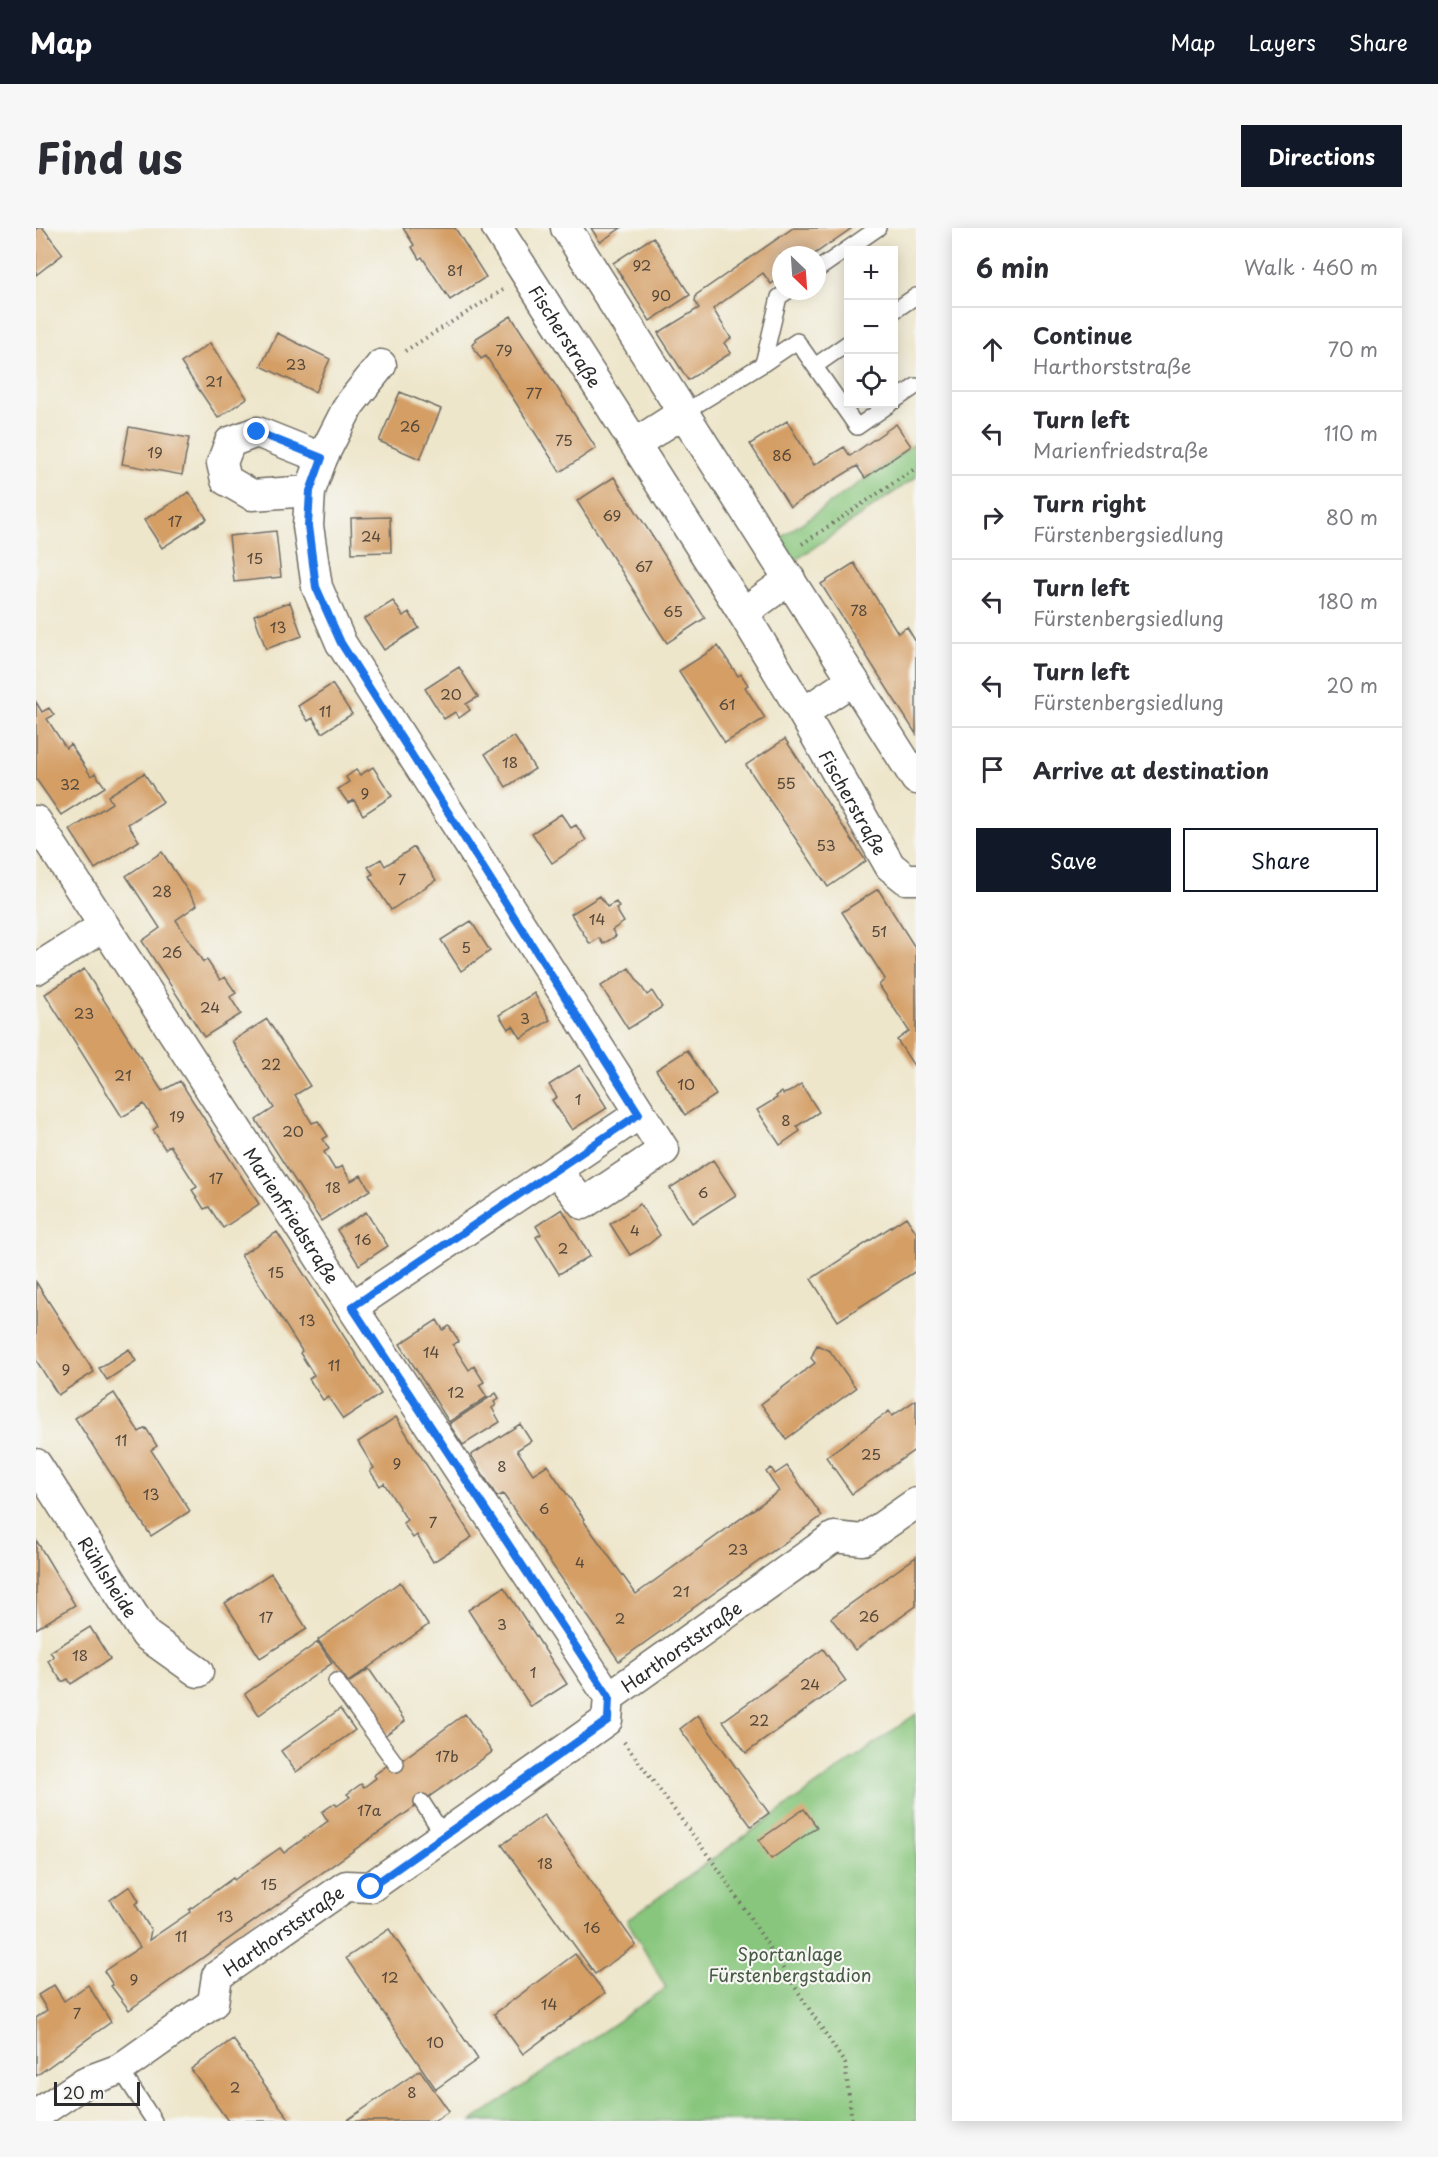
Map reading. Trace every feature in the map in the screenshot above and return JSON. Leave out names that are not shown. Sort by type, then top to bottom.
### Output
[{"type":"street","name":"Fischerstraße","points":[[497,228],[743,613],[890,866],[906,879],[916,879]]},
{"type":"street","points":[[567,228],[916,779]]},
{"type":"street","points":[[381,365],[349,405],[322,458],[310,491],[308,526],[316,587],[341,643],[664,1150],[583,1204],[556,1170]]},
{"type":"street","points":[[636,443],[683,413]]},
{"type":"street","points":[[310,491],[252,495],[226,480],[222,463],[230,442],[257,432],[322,458]]},
{"type":"street","points":[[743,613],[784,570]]},
{"type":"street","points":[[803,713],[853,680]]},
{"type":"street","name":"Marienfriedstraße","points":[[36,820],[352,1307],[608,1708]]},
{"type":"street","points":[[36,969],[104,926]]},
{"type":"street","points":[[352,1307],[639,1114]]},
{"type":"street","name":"Rühlsheide","points":[[36,1464],[146,1635],[198,1672]]},
{"type":"street","name":"Harthorststraße","points":[[36,2115],[85,2082],[120,2068],[213,2003],[217,1976],[346,1886],[371,1887],[444,1836],[834,1537],[863,1540],[916,1503]]},
{"type":"lane","points":[[826,264],[878,228]]},
{"type":"lane","points":[[898,308],[916,296]]},
{"type":"lane","points":[[763,364],[778,300]]},
{"type":"lane","points":[[683,413],[797,341],[844,408]]},
{"type":"lane","points":[[814,366],[844,346]]},
{"type":"lane","points":[[898,398],[916,386]]},
{"type":"lane","points":[[844,408],[857,426],[883,408]]},
{"type":"lane","points":[[336,1681],[396,1764]]},
{"type":"lane","points":[[422,1802],[444,1836]]},
{"type":"lane","points":[[120,2068],[154,2121]]},
{"type":"path","points":[[381,365],[527,275]]},
{"type":"path","points":[[784,570],[916,468]]},
{"type":"path","points":[[608,1708],[721,1873],[845,2064],[852,2121]]},
{"type":"green space","points":[[916,443],[916,477],[783,569],[769,546]]},
{"type":"green space","name":"Sportanlage Fürstenbergstadion","points":[[916,1714],[916,2121],[472,2121],[666,1988],[627,1920]]},
{"type":"building","points":[[36,228],[43,228],[63,254],[36,275]]},
{"type":"building","points":[[403,228],[455,228],[486,277],[450,300],[422,257],[419,259],[412,247],[414,245]]},
{"type":"building","points":[[591,228],[621,228],[600,242]]},
{"type":"building","points":[[793,228],[852,228],[826,246],[772,246],[772,283],[763,273],[713,309],[731,338],[724,343],[731,353],[688,380],[658,333],[699,308],[695,301],[696,295]]},
{"type":"building","points":[[653,237],[690,295],[650,321],[613,263]]},
{"type":"building","points":[[511,316],[596,448],[560,472],[486,356],[481,359],[472,345],[477,341],[475,339]]},
{"type":"building","points":[[277,333],[330,359],[315,392],[261,366]]},
{"type":"building","points":[[210,343],[247,398],[218,418],[181,363]]},
{"type":"building","points":[[400,392],[441,409],[420,459],[379,441]]},
{"type":"building","points":[[787,421],[814,465],[844,447],[850,456],[896,424],[911,446],[865,478],[857,466],[790,507],[750,444]]},
{"type":"building","points":[[129,427],[189,438],[182,475],[122,464]]},
{"type":"building","points":[[614,477],[705,618],[667,643],[577,501]]},
{"type":"building","points":[[189,492],[207,519],[162,548],[144,520]]},
{"type":"building","points":[[390,517],[391,552],[352,553],[351,518]]},
{"type":"building","points":[[276,531],[281,577],[234,582],[229,536]]},
{"type":"building","points":[[854,563],[898,633],[907,627],[916,642],[916,734],[821,584]]},
{"type":"building","points":[[393,601],[403,616],[409,612],[419,628],[384,650],[364,619]]},
{"type":"building","points":[[290,602],[302,636],[266,649],[254,615]]},
{"type":"building","points":[[718,646],[738,676],[741,674],[748,685],[745,687],[765,718],[725,743],[679,671]]},
{"type":"building","points":[[459,667],[478,697],[466,704],[470,710],[459,718],[455,712],[444,719],[425,689]]},
{"type":"building","points":[[332,684],[352,714],[322,733],[313,718],[308,721],[298,706]]},
{"type":"building","points":[[36,702],[42,712],[49,708],[54,715],[47,719],[66,748],[70,744],[91,776],[95,773],[105,787],[61,815],[36,779]]},
{"type":"building","points":[[514,736],[535,769],[506,787],[485,754]]},
{"type":"building","points":[[785,739],[866,861],[828,887],[746,765]]},
{"type":"building","points":[[373,767],[392,796],[363,815],[354,800],[348,803],[338,789],[349,782],[346,777],[356,770],[360,775]]},
{"type":"building","points":[[144,773],[163,802],[128,824],[139,841],[95,869],[70,830],[112,803],[108,796]]},
{"type":"building","points":[[561,814],[571,828],[576,825],[586,840],[552,863],[532,833]]},
{"type":"building","points":[[414,847],[436,880],[391,910],[369,876],[373,874],[368,867],[381,859],[385,866]]},
{"type":"building","points":[[162,852],[197,905],[176,920],[203,962],[207,960],[220,980],[225,977],[236,993],[230,997],[241,1014],[204,1037],[142,941],[160,928],[126,876]]},
{"type":"building","points":[[878,889],[916,949],[916,1069],[897,1040],[909,1031],[879,985],[885,979],[842,912]]},
{"type":"building","points":[[600,896],[607,907],[616,902],[619,907],[616,909],[624,922],[612,930],[616,936],[603,944],[599,938],[590,944],[571,914]]},
{"type":"building","points":[[471,921],[490,951],[461,971],[441,940]]},
{"type":"building","points":[[629,968],[647,995],[652,991],[662,1007],[628,1029],[601,986]]},
{"type":"building","points":[[84,969],[162,1091],[180,1081],[259,1204],[223,1228],[209,1207],[204,1209],[192,1190],[197,1187],[170,1145],[165,1149],[153,1130],[158,1126],[144,1104],[122,1117],[45,994]]},
{"type":"building","points":[[534,993],[550,1020],[521,1038],[513,1026],[508,1029],[499,1015]]},
{"type":"building","points":[[267,1019],[310,1086],[295,1095],[312,1123],[318,1121],[328,1136],[323,1139],[329,1149],[324,1152],[335,1170],[342,1166],[351,1181],[361,1175],[370,1190],[321,1221],[256,1120],[274,1108],[232,1041]]},
{"type":"building","points":[[687,1050],[716,1095],[685,1115],[656,1070]]},
{"type":"building","points":[[580,1065],[607,1108],[572,1130],[552,1100],[557,1097],[549,1085]]},
{"type":"building","points":[[801,1084],[819,1112],[797,1126],[800,1131],[780,1145],[757,1110],[777,1098],[776,1096],[782,1092],[783,1094],[789,1092]]},
{"type":"building","points":[[713,1160],[736,1195],[692,1223],[670,1188]]},
{"type":"building","points":[[640,1204],[660,1235],[630,1255],[610,1224]]},
{"type":"building","points":[[562,1209],[590,1256],[559,1274],[536,1237],[541,1234],[536,1226]]},
{"type":"building","points":[[366,1212],[388,1246],[359,1265],[337,1230]]},
{"type":"building","points":[[906,1217],[916,1232],[916,1271],[838,1321],[811,1279]]},
{"type":"building","points":[[277,1232],[381,1394],[343,1419],[328,1397],[323,1400],[309,1379],[314,1375],[300,1353],[302,1351],[241,1255]]},
{"type":"building","points":[[36,1282],[94,1372],[58,1395],[36,1360]]},
{"type":"building","points":[[437,1320],[443,1330],[449,1326],[459,1341],[453,1345],[469,1370],[474,1366],[484,1382],[479,1385],[487,1397],[449,1422],[400,1344]]},
{"type":"building","points":[[817,1345],[830,1351],[856,1388],[786,1439],[761,1404],[815,1363],[811,1358]]},
{"type":"building","points":[[129,1349],[136,1361],[107,1380],[99,1368]]},
{"type":"building","points":[[114,1393],[139,1432],[146,1428],[157,1446],[151,1450],[190,1511],[151,1536],[75,1418]]},
{"type":"building","points":[[496,1393],[499,1398],[494,1402],[496,1405],[492,1408],[500,1422],[463,1445],[449,1424]]},
{"type":"building","points":[[916,1400],[916,1449],[852,1494],[826,1457],[889,1411],[892,1416]]},
{"type":"building","points":[[396,1417],[472,1537],[433,1562],[417,1535],[413,1538],[403,1523],[407,1520],[384,1483],[380,1486],[370,1471],[374,1468],[358,1442]]},
{"type":"building","points":[[520,1424],[531,1441],[517,1450],[533,1474],[547,1465],[636,1594],[779,1491],[766,1472],[771,1468],[775,1474],[787,1466],[822,1516],[619,1661],[503,1494],[497,1497],[471,1455]]},
{"type":"building","points":[[36,1540],[75,1605],[36,1629]]},
{"type":"building","points":[[916,1557],[916,1606],[855,1650],[831,1618]]},
{"type":"building","points":[[271,1573],[307,1629],[260,1658],[225,1603]]},
{"type":"building","points":[[400,1582],[428,1625],[348,1682],[318,1640]]},
{"type":"building","points":[[504,1587],[567,1684],[531,1707],[468,1610]]},
{"type":"building","points":[[90,1627],[110,1659],[71,1684],[68,1679],[62,1682],[48,1661],[54,1657],[50,1652]]},
{"type":"building","points":[[318,1642],[332,1663],[259,1715],[245,1694]]},
{"type":"building","points":[[823,1649],[846,1681],[746,1753],[723,1721]]},
{"type":"building","points":[[369,1669],[405,1721],[384,1736],[347,1684]]},
{"type":"building","points":[[340,1709],[355,1730],[296,1772],[281,1751]]},
{"type":"building","points":[[465,1714],[492,1752],[129,2010],[111,1986],[113,1985],[104,1971],[140,1947],[110,1900],[130,1886],[139,1901],[135,1904],[151,1930],[149,1940],[190,1912],[189,1910],[233,1878],[234,1880],[280,1848],[284,1853],[328,1821],[322,1812],[335,1803],[337,1806],[350,1797],[347,1794],[361,1784],[364,1787],[376,1778],[374,1775],[388,1765],[391,1768]]},
{"type":"building","points":[[698,1715],[769,1813],[751,1826],[680,1729]]},
{"type":"building","points":[[804,1809],[817,1827],[771,1859],[759,1840]]},
{"type":"building","points":[[544,1815],[636,1945],[595,1974],[502,1845]]},
{"type":"building","points":[[389,1929],[478,2059],[436,2089],[346,1958]]},
{"type":"building","points":[[575,1954],[605,1993],[523,2054],[494,2014]]},
{"type":"building","points":[[54,1985],[64,2001],[88,1985],[111,2022],[36,2076],[36,2018],[47,2010],[38,1995]]},
{"type":"building","points":[[233,2039],[291,2121],[228,2121],[191,2069]]},
{"type":"building","points":[[420,2070],[449,2111],[435,2121],[346,2121]]},
{"type":"route","points":[[257,432],[322,458],[310,491],[308,526],[316,587],[341,643],[639,1114],[352,1307],[609,1697],[608,1720],[371,1887]]}]
